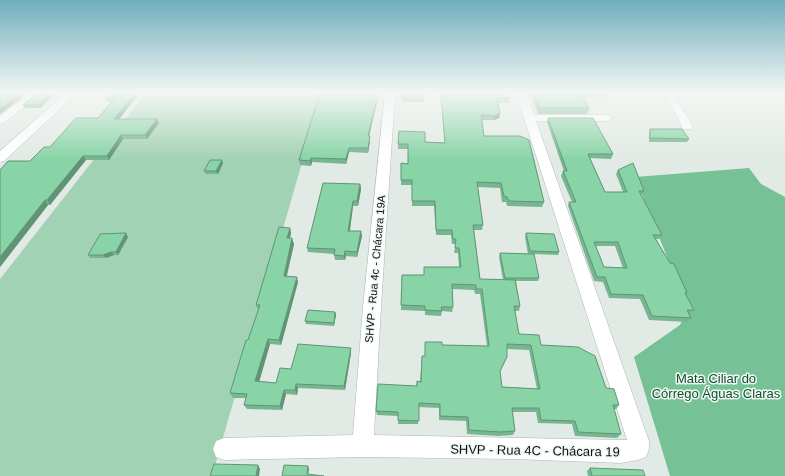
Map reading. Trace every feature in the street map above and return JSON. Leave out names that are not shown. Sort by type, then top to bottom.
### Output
[{"type":"street","points":[[0,158],[47,115]]},
{"type":"street","name":"SHVP - Rua 4c - Chácara 19A","points":[[363,446],[372,307],[388,115]]},
{"type":"street","points":[[682,115],[687,127]]},
{"type":"street","points":[[530,118],[607,118]]},
{"type":"street","name":"SHVP - Rua 4C - Chácara 19","points":[[224,449],[363,446],[513,448],[621,452],[638,449],[638,441],[625,406],[604,337],[530,118]]},
{"type":"green space","points":[[129,115],[316,115],[212,476],[0,476],[0,279]]},
{"type":"green space","name":"Mata Ciliar do Córrego Águas Claras","points":[[749,168],[761,184],[785,197],[785,476],[670,476],[634,357],[680,325],[689,306],[677,282],[635,177]]},
{"type":"building","points":[[100,115],[117,115],[114,119],[157,119],[145,135],[121,135],[107,156],[83,156],[47,200],[45,200],[0,257],[0,170],[8,161],[30,161],[44,147],[50,147],[76,118],[98,118]]},
{"type":"building","points":[[313,115],[373,115],[368,136],[370,136],[368,148],[349,148],[346,159],[311,158],[310,161],[299,160]]},
{"type":"building","points":[[443,115],[481,115],[484,136],[520,136],[529,140],[544,202],[509,201],[507,197],[504,196],[501,183],[477,182],[483,225],[473,225],[480,279],[515,280],[520,306],[514,306],[519,334],[539,335],[541,345],[578,347],[595,356],[606,388],[614,389],[619,405],[613,405],[621,434],[578,432],[575,421],[541,420],[539,408],[512,408],[515,431],[500,432],[469,430],[468,417],[440,416],[440,404],[419,403],[419,421],[398,420],[398,412],[376,411],[378,384],[417,386],[417,381],[421,382],[422,356],[425,356],[425,342],[442,342],[442,345],[489,346],[482,289],[476,289],[476,285],[452,284],[453,307],[441,307],[442,311],[425,310],[425,306],[401,305],[402,275],[424,275],[424,267],[461,267],[459,248],[455,248],[456,239],[453,239],[452,230],[436,230],[435,201],[412,201],[412,180],[401,180],[401,163],[408,164],[408,144],[398,144],[399,131],[425,132],[425,142],[445,143]],"holes":[[[507,344],[531,345],[540,389],[502,387],[500,371],[507,357]]]},
{"type":"building","points":[[548,118],[593,118],[613,154],[588,154],[605,192],[627,192],[618,170],[633,163],[644,191],[639,191],[662,235],[653,235],[670,263],[674,264],[687,293],[685,293],[694,310],[687,310],[691,318],[652,316],[643,295],[611,294],[605,277],[597,277],[569,202],[576,202],[563,171],[567,171]],"holes":[[[594,242],[618,242],[627,268],[604,267]]]},
{"type":"building","points":[[650,129],[682,129],[689,139],[650,138]]},
{"type":"building","points":[[210,160],[222,160],[216,171],[204,171]]},
{"type":"building","points":[[323,183],[360,184],[357,201],[353,201],[348,231],[361,231],[357,252],[345,251],[344,256],[334,255],[335,249],[307,248]]},
{"type":"building","points":[[279,227],[290,228],[287,238],[292,238],[284,276],[297,277],[279,340],[268,339],[255,381],[276,383],[280,368],[291,369],[298,344],[351,348],[344,386],[296,384],[295,390],[284,390],[280,406],[244,405],[247,394],[230,393],[246,340],[248,340],[260,305],[256,305]]},
{"type":"building","points":[[126,233],[116,252],[103,255],[88,255],[100,234]]},
{"type":"building","points":[[526,233],[554,234],[559,252],[530,251]]},
{"type":"building","points":[[500,253],[534,254],[539,278],[505,278]]},
{"type":"building","points":[[308,310],[335,312],[334,323],[305,321]]},
{"type":"building","points":[[214,464],[258,465],[256,476],[210,476]]},
{"type":"building","points":[[284,465],[308,466],[307,474],[324,476],[282,476]]},
{"type":"building","points":[[590,468],[643,470],[645,476],[592,476]]}]
